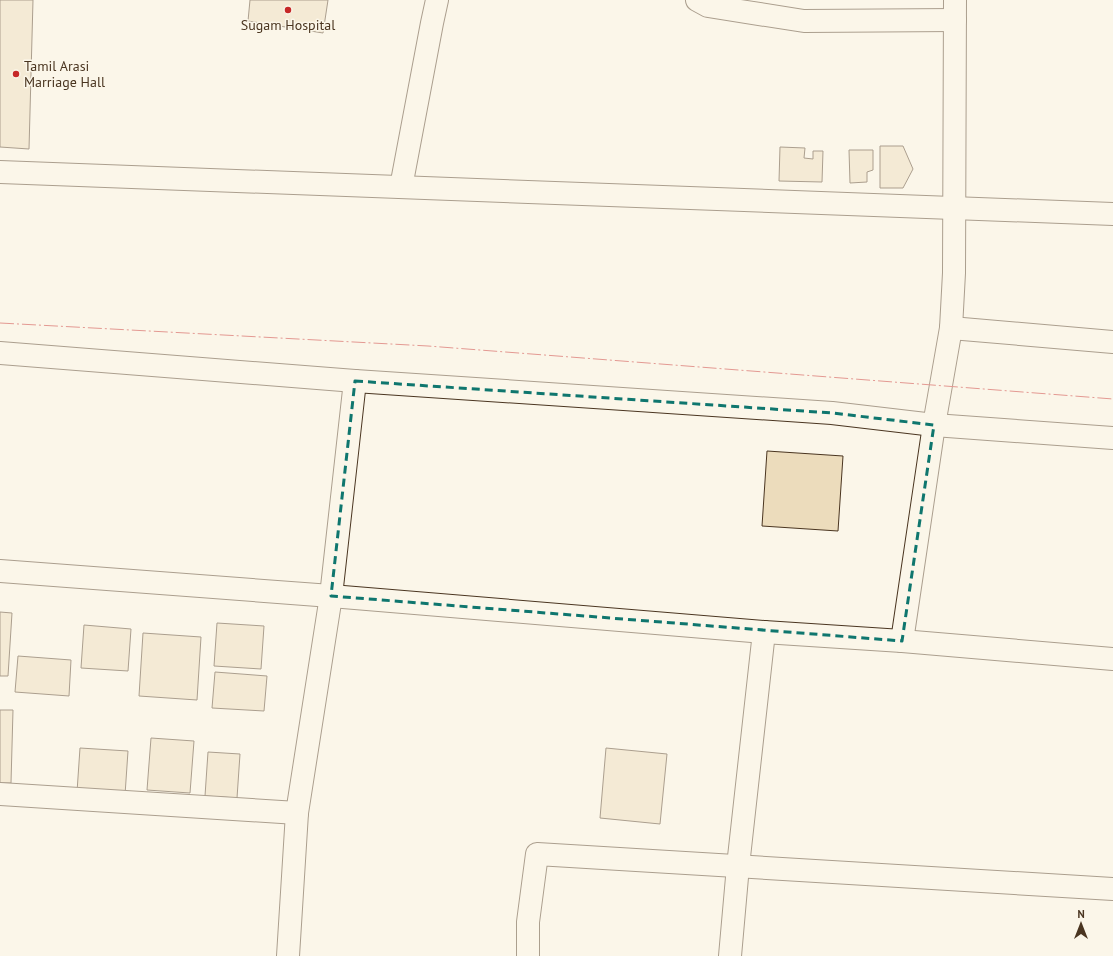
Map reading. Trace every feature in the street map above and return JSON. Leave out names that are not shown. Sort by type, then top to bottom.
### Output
[{"type":"street","points":[[401,187],[437,0]]},
{"type":"street","points":[[697,0],[708,6],[804,21],[955,10],[955,208],[951,328],[934,425],[902,641]]},
{"type":"street","points":[[0,172],[1113,214]]},
{"type":"street","points":[[951,328],[1113,342]]},
{"type":"street","points":[[0,353],[355,381],[832,413],[934,425],[1113,438]]},
{"type":"street","points":[[288,956],[297,813],[331,596],[355,381]]},
{"type":"street","points":[[0,571],[331,596],[764,632],[902,641],[1113,659]]},
{"type":"street","points":[[730,956],[738,866],[764,632]]},
{"type":"street","points":[[0,794],[297,813]]},
{"type":"street","points":[[528,956],[528,922],[537,854],[1113,889]]},
{"type":"highlighted area","points":[[355,381],[832,413],[934,425],[902,641],[331,596]]},
{"type":"building","name":"Tamil Arasi Marriage Hall","points":[[0,0],[33,0],[29,149],[0,147]]},
{"type":"building","name":"Sugam Hospital","points":[[250,0],[328,0],[323,33],[248,21]]},
{"type":"building","points":[[880,146],[903,146],[913,169],[903,188],[880,188]]},
{"type":"building","points":[[780,147],[805,148],[804,158],[813,159],[813,151],[823,151],[822,182],[779,181]]},
{"type":"building","points":[[849,150],[873,150],[873,170],[867,172],[867,182],[850,183]]},
{"type":"building","points":[[767,451],[843,456],[838,531],[762,526]]},
{"type":"building","points":[[0,612],[12,613],[8,676],[0,676]]},
{"type":"building","points":[[217,623],[264,626],[261,669],[214,666]]},
{"type":"building","points":[[84,625],[131,629],[128,671],[81,668]]},
{"type":"building","points":[[143,633],[201,637],[197,700],[139,696]]},
{"type":"building","points":[[18,656],[71,660],[69,696],[15,692]]},
{"type":"building","points":[[215,672],[267,676],[264,711],[212,708]]},
{"type":"building","points":[[0,710],[13,710],[11,783],[0,783]]},
{"type":"building","points":[[151,738],[194,741],[190,793],[147,790]]},
{"type":"building","points":[[80,748],[128,751],[125,795],[77,792]]},
{"type":"building","points":[[606,748],[667,754],[660,824],[600,818]]},
{"type":"building","points":[[208,752],[240,754],[237,798],[205,796]]},
{"type":"power","points":[[0,323],[428,346],[1113,399]]},
{"type":"place","name":"Sugam Hospital","points":[[288,10]]},
{"type":"place","name":"Tamil Arasi Marriage Hall","points":[[16,74]]}]
